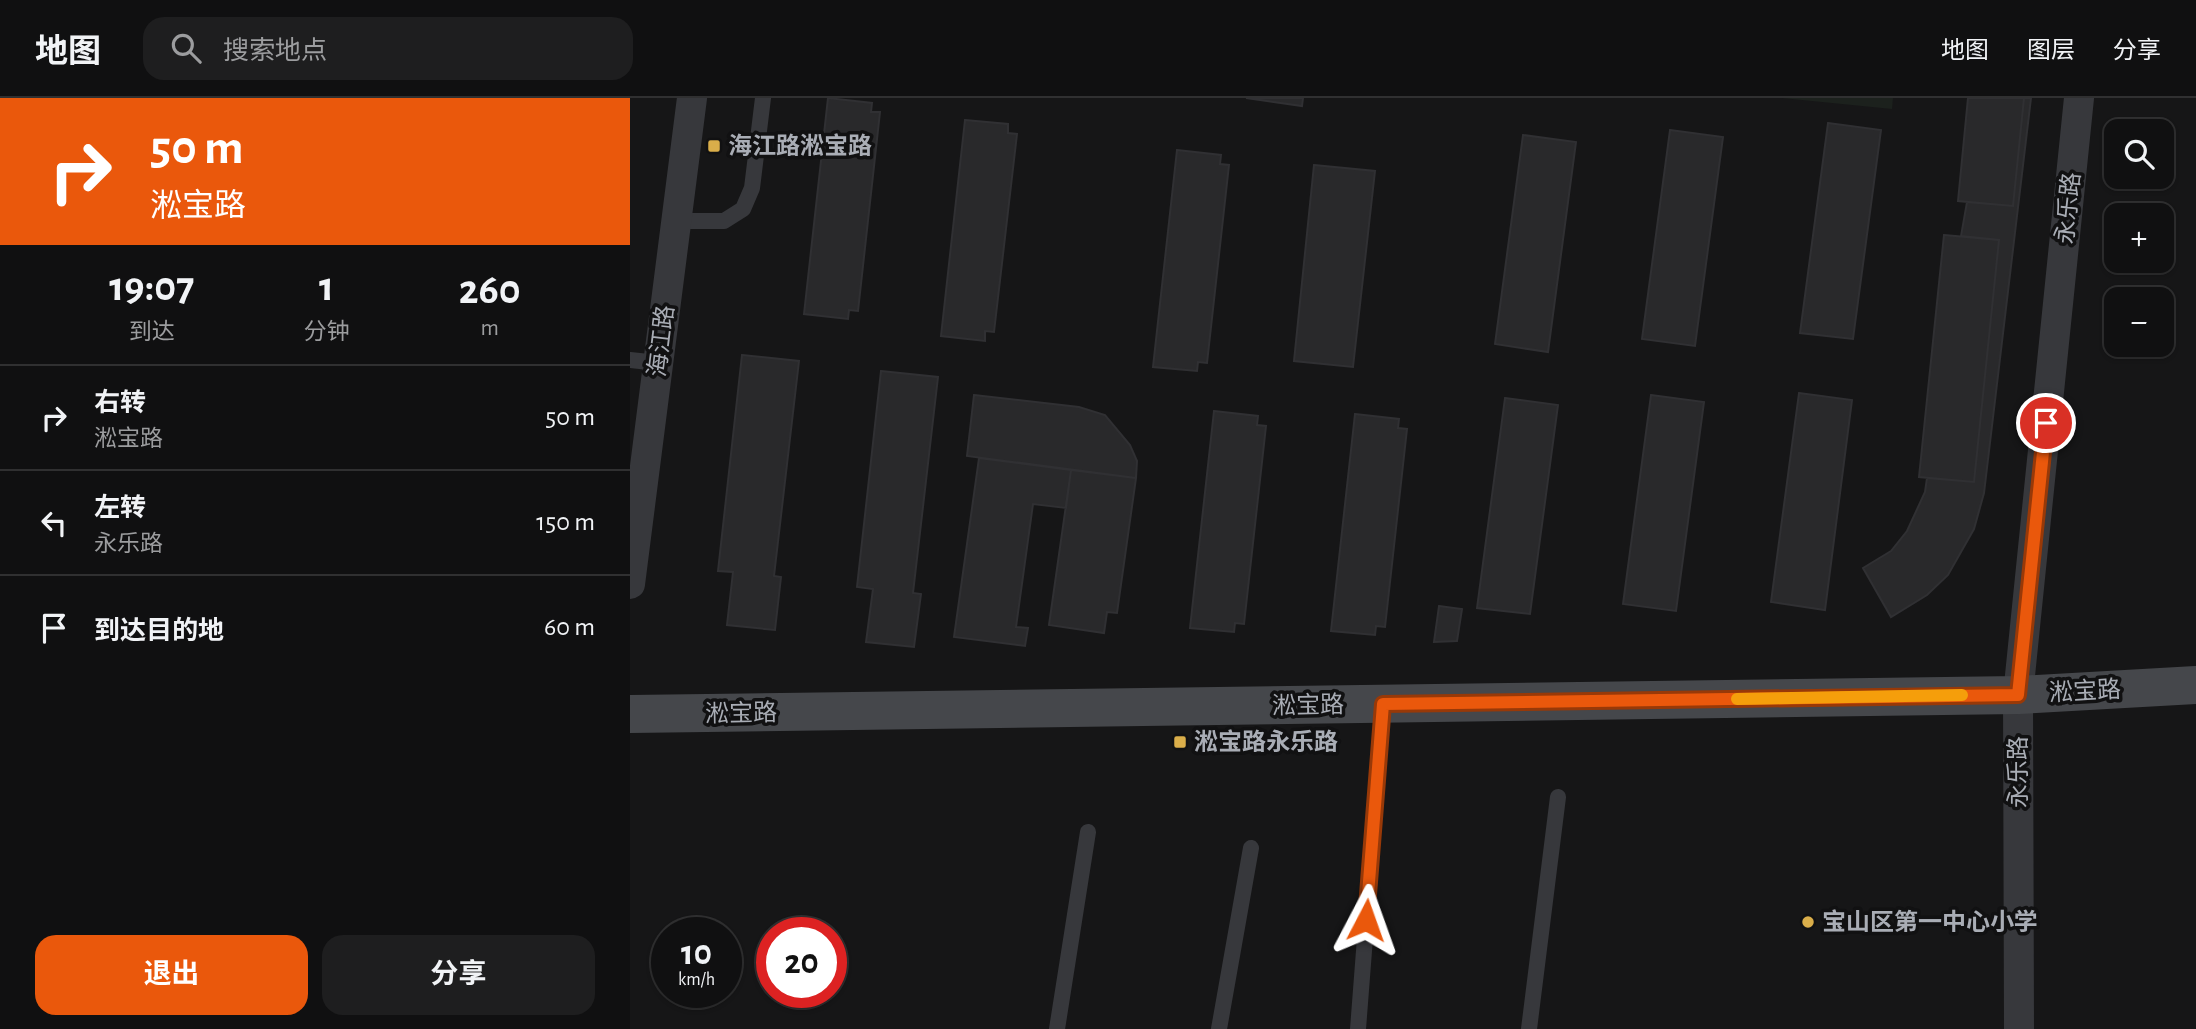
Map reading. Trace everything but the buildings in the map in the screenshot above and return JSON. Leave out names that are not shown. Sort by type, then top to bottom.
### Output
[{"type":"main road","name":"淞宝路","points":[[630,714],[2018,695],[2196,685]]},
{"type":"street","name":"海江路","points":[[630,584],[644,361],[676,221],[692,98]]},
{"type":"street","name":"永乐路","points":[[2019,1029],[2018,695],[2080,98]]},
{"type":"lane","points":[[676,221],[724,221],[743,209],[752,188],[762,98]]},
{"type":"lane","points":[[1357,1029],[1383,704]]},
{"type":"lane","points":[[1529,1029],[1558,797]]},
{"type":"lane","points":[[1057,1029],[1088,832]]},
{"type":"lane","points":[[1219,1029],[1251,848]]},
{"type":"shaded area","points":[[1782,98],[1893,98],[1892,109]]},
{"type":"slow traffic","points":[[1737,699],[1962,695]]},
{"type":"place","name":"海江路淞宝路","points":[[714,146]]},
{"type":"place","name":"淞宝路永乐路","points":[[1180,742]]},
{"type":"place","name":"宝山区第一中心小学","points":[[1808,922]]},
{"type":"route","points":[[1366,920],[1383,704],[2018,695],[2046,423]]}]
